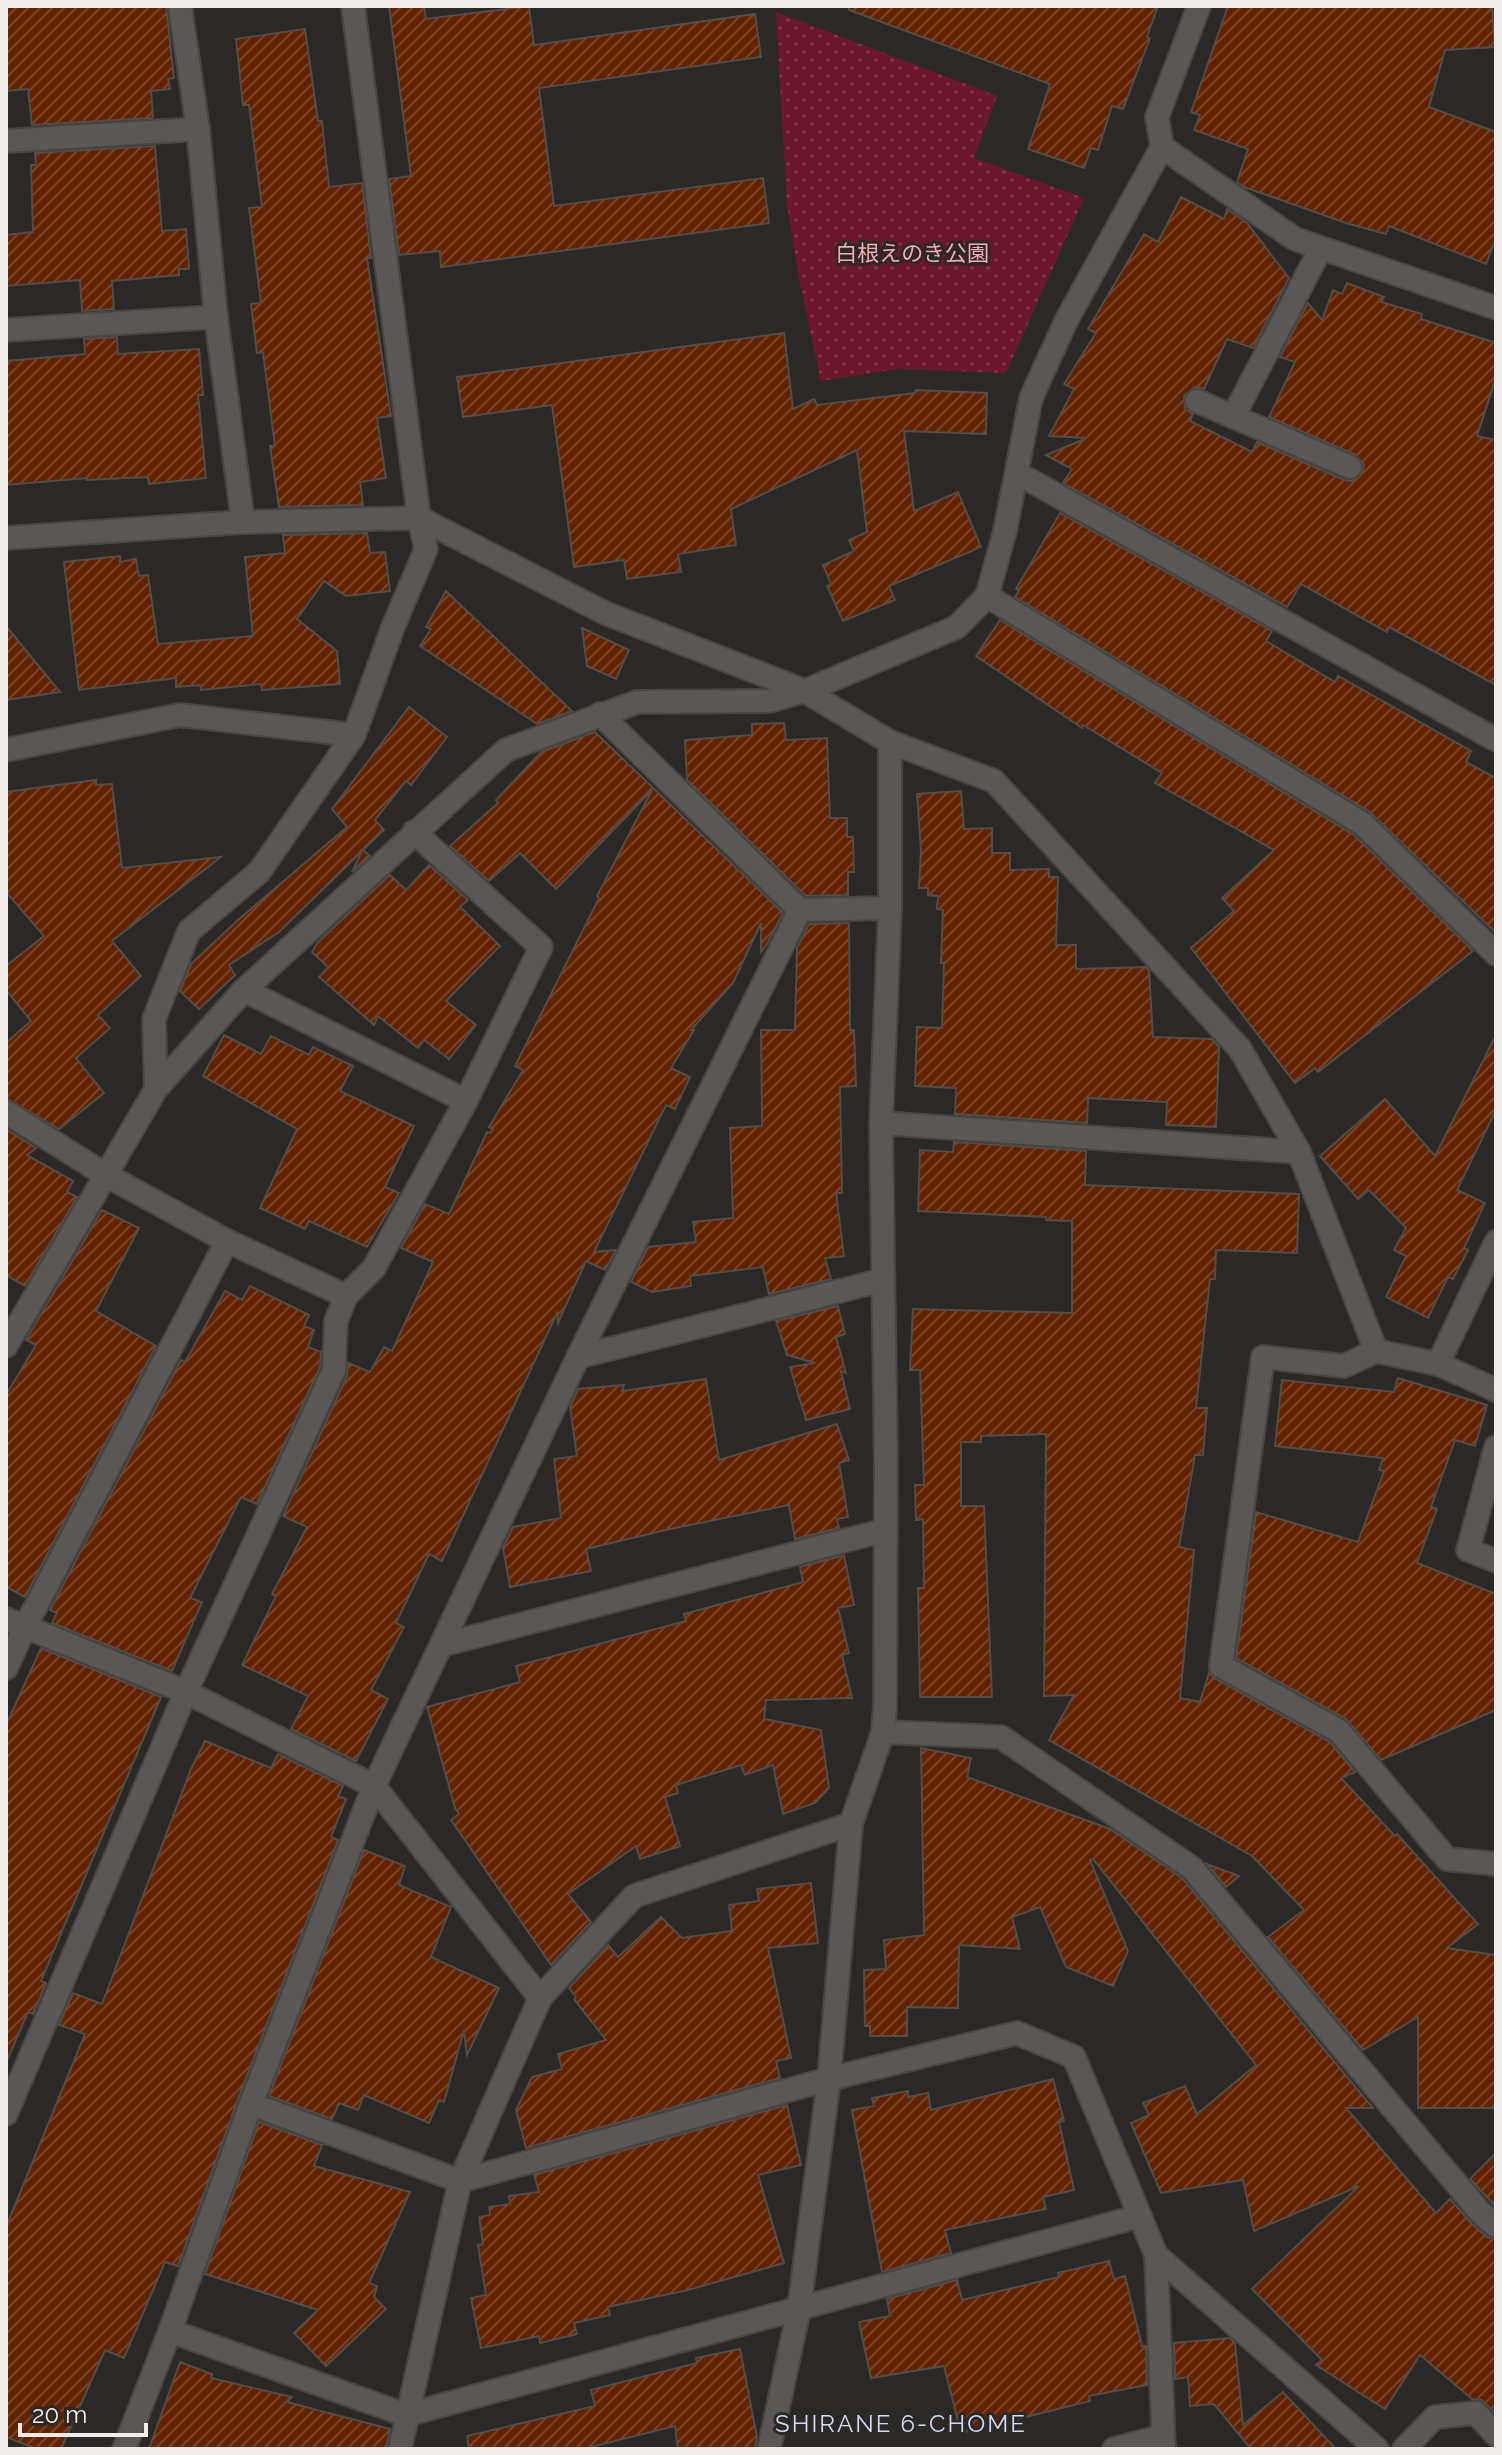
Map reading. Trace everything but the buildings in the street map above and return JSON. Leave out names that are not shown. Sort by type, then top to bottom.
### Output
[{"type":"street","points":[[180,6],[198,129],[216,317],[243,522]]},
{"type":"street","points":[[156,1089],[154,1019],[189,931],[259,872],[354,735],[393,627],[426,549],[419,518],[353,6]]},
{"type":"street","points":[[6,1346],[156,1089],[244,990],[506,750],[637,702],[769,701],[805,691],[957,627],[987,596],[1005,531],[1031,398],[1067,319],[1162,147],[1157,117],[1199,6]]},
{"type":"street","points":[[6,141],[198,129]]},
{"type":"street","points":[[1162,147],[1295,239],[1494,302]]},
{"type":"street","points":[[1233,417],[1321,248]]},
{"type":"street","points":[[6,330],[216,317]]},
{"type":"street","points":[[1197,401],[1350,467]]},
{"type":"street","points":[[1017,473],[1496,740]]},
{"type":"street","points":[[6,538],[243,522],[419,518],[605,613],[805,691],[890,742],[994,781],[1240,1049],[1299,1152],[1376,1351]]},
{"type":"street","points":[[987,596],[1363,824],[1496,954]]},
{"type":"street","points":[[600,714],[800,910],[890,908]]},
{"type":"street","points":[[6,750],[180,715],[354,735]]},
{"type":"street","points":[[769,2449],[799,2309],[829,2079],[851,1824],[883,1732],[886,1530],[881,1123],[890,908],[890,742]]},
{"type":"street","points":[[6,2114],[15,2068],[334,1370],[336,1321],[346,1296],[374,1268],[466,1101],[541,947],[414,832]]},
{"type":"street","points":[[124,2449],[170,2331],[251,2104],[374,1786],[578,1357],[800,910]]},
{"type":"street","points":[[244,990],[466,1101]]},
{"type":"street","points":[[6,1112],[104,1174],[227,1241],[346,1296]]},
{"type":"street","points":[[881,1123],[1299,1152]]},
{"type":"street","points":[[6,1668],[15,1623],[227,1241]]},
{"type":"street","points":[[1438,1364],[1496,1242]]},
{"type":"street","points":[[578,1357],[883,1280]]},
{"type":"street","points":[[1496,1390],[1438,1364],[1376,1351],[1344,1366],[1263,1357],[1221,1666],[1339,1731],[1447,1859],[1496,1864]]},
{"type":"street","points":[[1496,1447],[1468,1550],[1496,1561]]},
{"type":"street","points":[[442,1645],[886,1530]]},
{"type":"street","points":[[15,1623],[186,1692],[374,1786],[540,1998]]},
{"type":"street","points":[[883,1732],[1001,1737],[1192,1868],[1480,2212],[1496,2226]]},
{"type":"street","points":[[400,2449],[460,2181],[540,1998],[634,1896],[851,1824]]},
{"type":"street","points":[[251,2104],[460,2181],[829,2079],[1017,2033],[1074,2057],[1156,2255],[1164,2442],[1114,2449]]},
{"type":"street","points":[[170,2331],[406,2415],[1140,2216]]},
{"type":"street","points":[[1156,2255],[1377,2449]]},
{"type":"street","points":[[1404,2449],[1435,2417],[1476,2413],[1496,2435]]},
{"type":"green space","name":"白根えのき公園","points":[[776,12],[997,96],[974,158],[1084,198],[1006,373],[898,369],[821,381],[787,204]]},
{"type":"district","name":"SHIRANE 6-CHOME","points":[[901,2424]]}]
